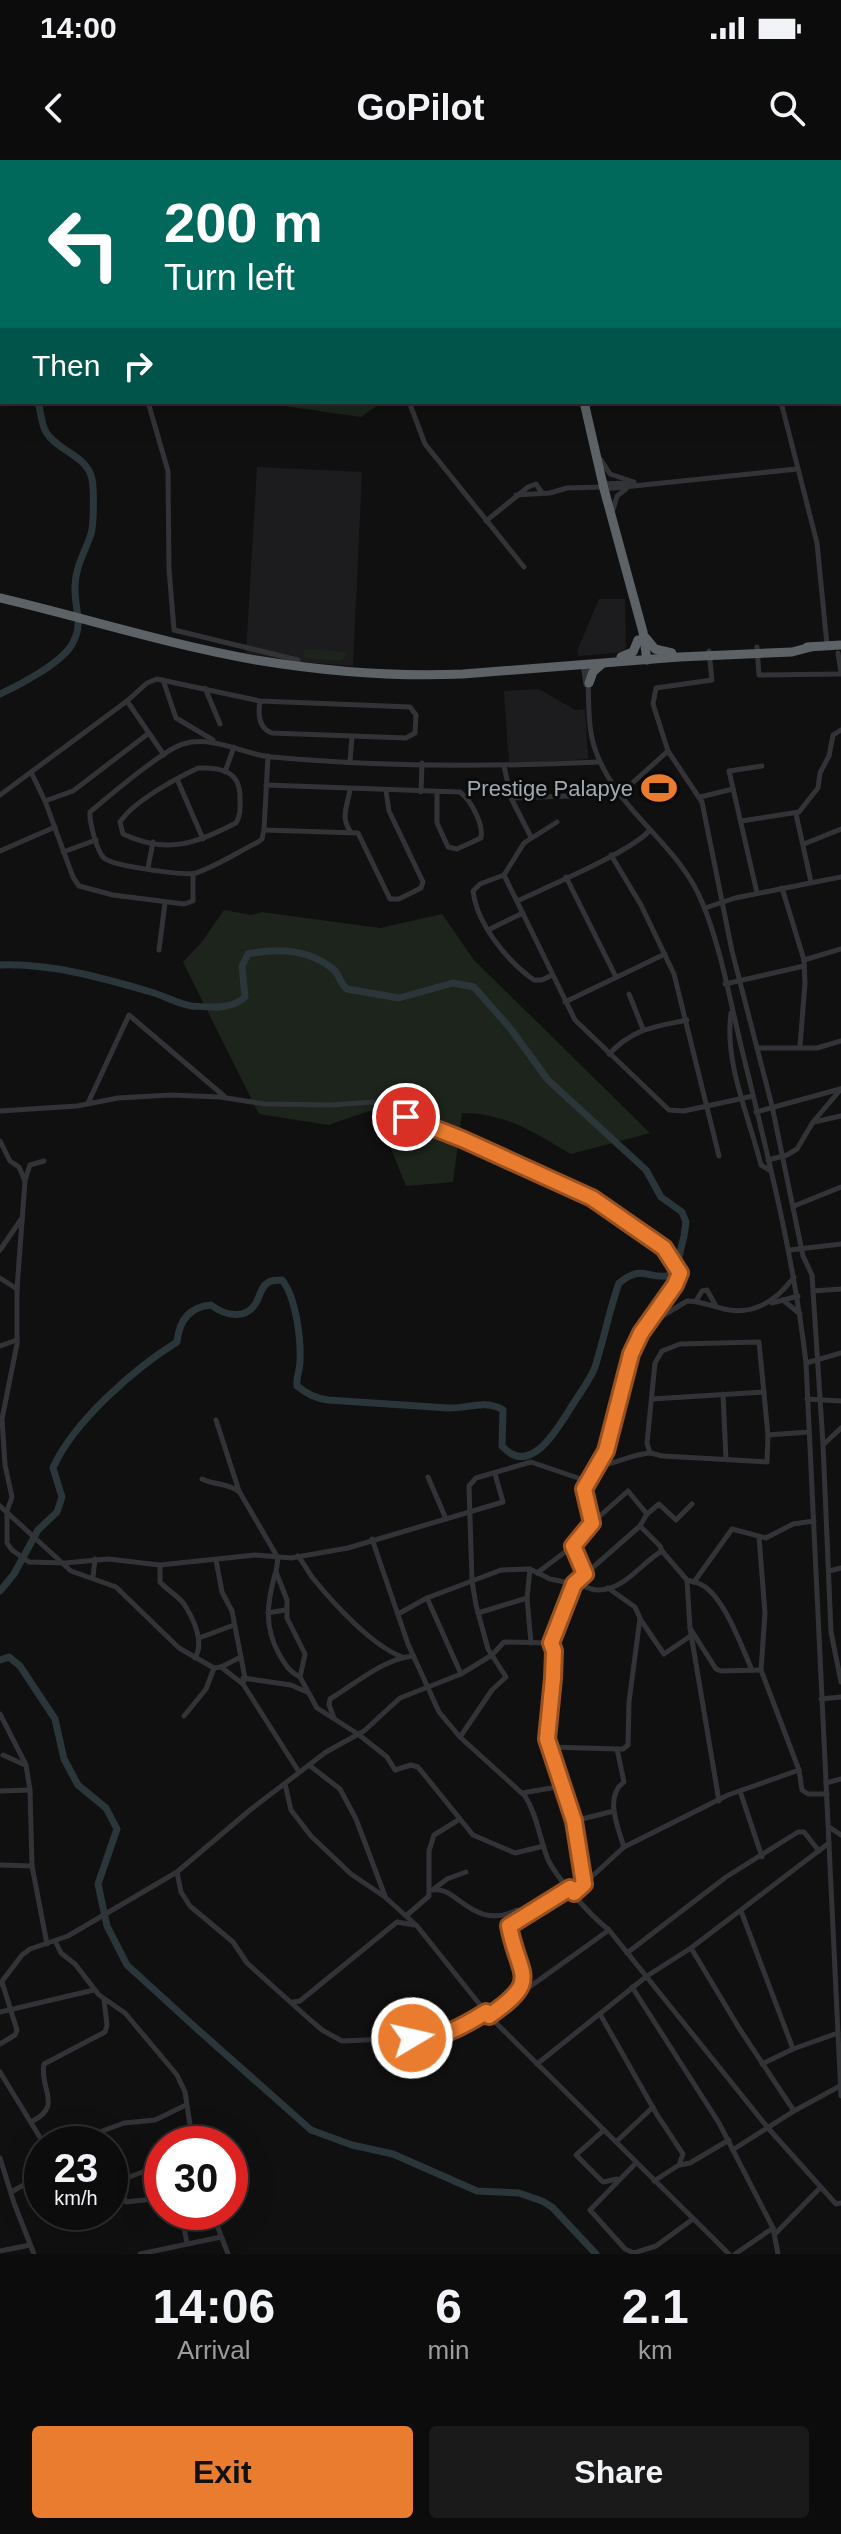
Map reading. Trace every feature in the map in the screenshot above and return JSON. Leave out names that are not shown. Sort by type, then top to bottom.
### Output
[{"type":"highway","points":[[584,404],[638,616],[643,658]]},
{"type":"highway","points":[[0,598],[230,655],[298,666],[463,674],[602,664],[672,653],[710,654]]},
{"type":"highway","points":[[640,636],[653,647],[672,653]]},
{"type":"highway","points":[[621,657],[633,652],[640,636]]},
{"type":"highway","points":[[425,674],[585,663],[621,657],[757,650],[792,652],[811,647],[840,647]]},
{"type":"highway","points":[[587,686],[594,670],[602,664]]},
{"type":"highway","points":[[572,667],[579,671],[587,686]]},
{"type":"street","points":[[149,404],[168,471],[169,569],[174,630],[298,660],[298,666]]},
{"type":"street","points":[[781,404],[817,543],[827,646]]},
{"type":"street","points":[[411,407],[425,444],[524,567]]},
{"type":"street","points":[[595,448],[607,471],[632,485]]},
{"type":"street","points":[[516,495],[797,469]]},
{"type":"street","points":[[486,521],[516,495],[535,484],[542,493]]},
{"type":"street","points":[[612,518],[617,496],[632,485]]},
{"type":"street","points":[[757,650],[759,675],[841,673],[840,647],[824,627]]},
{"type":"street","points":[[811,647],[824,627]]},
{"type":"street","points":[[710,654],[710,681],[663,687],[654,692],[653,704],[668,751],[700,797],[721,901],[772,1106],[801,1247],[812,1275],[831,1632],[841,1682]]},
{"type":"street","points":[[585,663],[591,730],[600,762],[619,795],[687,873],[705,908],[790,1250],[806,1363],[821,1699],[837,1937],[841,2096]]},
{"type":"street","points":[[163,680],[176,718],[214,741],[268,756],[504,766],[600,762]]},
{"type":"street","points":[[0,795],[32,774],[149,681],[163,680],[205,687],[260,701],[405,706],[414,711],[415,733],[410,738],[266,731],[260,721],[260,701]]},
{"type":"street","points":[[205,687],[220,724]]},
{"type":"street","points":[[127,701],[164,755]]},
{"type":"street","points":[[741,821],[796,814],[815,793],[820,773],[829,756],[833,735],[841,730]]},
{"type":"street","points":[[45,801],[73,791],[149,733]]},
{"type":"street","points":[[350,761],[352,737]]},
{"type":"street","points":[[214,741],[187,743],[168,749],[90,812],[89,819],[96,840],[107,861],[193,874],[258,842],[264,830],[268,756]]},
{"type":"street","points":[[225,772],[234,747]]},
{"type":"street","points":[[619,795],[668,751]]},
{"type":"street","points":[[421,792],[422,763]]},
{"type":"street","points":[[504,766],[511,798],[531,837]]},
{"type":"street","points":[[757,893],[730,770],[762,766]]},
{"type":"street","points":[[198,768],[235,776],[240,785],[239,819],[203,839],[183,845],[127,836],[121,830],[120,822],[177,779],[198,768]]},
{"type":"street","points":[[32,774],[79,886],[113,895],[184,904],[193,901],[193,874]]},
{"type":"street","points":[[177,779],[203,839]]},
{"type":"street","points":[[266,785],[463,793],[482,830],[481,838],[457,849],[448,847],[437,823],[437,792]]},
{"type":"street","points":[[350,789],[344,806],[344,817],[350,832]]},
{"type":"street","points":[[700,797],[733,789]]},
{"type":"street","points":[[264,830],[350,832],[361,836],[390,899],[399,899],[421,888],[421,878],[389,811],[386,791]]},
{"type":"street","points":[[511,798],[569,796]]},
{"type":"street","points":[[796,814],[811,882]]},
{"type":"street","points":[[552,975],[538,981],[525,974],[499,948],[488,930],[473,891],[480,884],[504,875],[518,849],[531,837],[557,822]]},
{"type":"street","points":[[0,851],[55,827]]},
{"type":"street","points":[[804,844],[841,829]]},
{"type":"street","points":[[517,901],[645,837],[650,830]]},
{"type":"street","points":[[63,852],[96,840]]},
{"type":"street","points":[[148,868],[153,842]]},
{"type":"street","points":[[611,855],[641,905],[680,989],[719,1156]]},
{"type":"street","points":[[504,875],[575,1020],[669,1110],[679,1112],[753,1096]]},
{"type":"street","points":[[566,877],[616,977]]},
{"type":"street","points":[[705,908],[721,901],[841,877]]},
{"type":"street","points":[[782,888],[804,963],[800,1046]]},
{"type":"street","points":[[159,950],[165,903]]},
{"type":"street","points":[[488,930],[523,913]]},
{"type":"street","points":[[725,984],[804,963],[841,949]]},
{"type":"street","points":[[565,1002],[665,954]]},
{"type":"street","points":[[629,994],[643,1029]]},
{"type":"street","points":[[731,1008],[729,1038],[743,1099],[761,1165],[771,1171]]},
{"type":"street","points":[[88,1104],[129,1015],[226,1098]]},
{"type":"street","points":[[609,1054],[625,1038],[643,1029],[687,1020]]},
{"type":"street","points":[[757,1048],[817,1048],[841,1041]]},
{"type":"street","points":[[756,1112],[841,1089]]},
{"type":"street","points":[[768,1160],[797,1149],[813,1122],[841,1089]]},
{"type":"street","points":[[0,1111],[171,1095],[265,1104],[373,1102],[568,1185],[664,1248],[680,1273],[631,1354],[599,1466],[584,1489],[592,1523]]},
{"type":"street","points":[[813,1122],[841,1116]]},
{"type":"street","points":[[0,1141],[25,1181]]},
{"type":"street","points":[[2,1163],[10,1161]]},
{"type":"street","points":[[19,1167],[44,1161]]},
{"type":"street","points":[[7,1543],[7,1511],[12,1497],[1,1422],[17,1340],[17,1289],[25,1181],[30,1165]]},
{"type":"street","points":[[794,1206],[841,1187]]},
{"type":"street","points":[[0,1250],[23,1217]]},
{"type":"street","points":[[790,1250],[841,1244]]},
{"type":"street","points":[[768,1304],[794,1277]]},
{"type":"street","points":[[0,1278],[17,1289]]},
{"type":"street","points":[[813,1291],[841,1289]]},
{"type":"street","points":[[696,1301],[702,1291],[707,1290],[716,1307]]},
{"type":"street","points":[[647,1326],[684,1301],[743,1311],[798,1296]]},
{"type":"street","points":[[782,1300],[800,1315]]},
{"type":"street","points":[[0,1346],[17,1340]]},
{"type":"street","points":[[599,1466],[650,1453],[767,1462],[768,1435],[759,1342],[680,1344],[669,1346],[657,1357],[647,1443],[650,1453]]},
{"type":"street","points":[[806,1363],[841,1353]]},
{"type":"street","points":[[652,1399],[764,1392]]},
{"type":"street","points":[[723,1394],[726,1459]]},
{"type":"street","points":[[807,1399],[841,1401]]},
{"type":"street","points":[[216,1420],[239,1491],[278,1558],[268,1630],[288,1668],[300,1677],[317,1708],[387,1757],[395,1770],[411,1765],[418,1767],[473,1835],[515,1853],[544,1846]]},
{"type":"street","points":[[823,1444],[841,1428]]},
{"type":"street","points":[[768,1435],[809,1432]]},
{"type":"street","points":[[460,1737],[492,1690],[506,1677],[492,1655],[478,1613],[472,1581],[471,1482],[531,1462],[581,1479],[593,1473]]},
{"type":"street","points":[[0,1537],[29,1562],[61,1563],[95,1559],[160,1565],[255,1555],[278,1558],[298,1556],[337,1550],[503,1502],[495,1474]]},
{"type":"street","points":[[428,1477],[446,1519]]},
{"type":"street","points":[[202,1479],[239,1491]]},
{"type":"street","points":[[537,1573],[573,1546],[592,1523],[628,1491],[647,1514]]},
{"type":"street","points":[[584,1884],[574,1821],[547,1739],[554,1651],[551,1643],[574,1584],[640,1526],[647,1514],[659,1504],[676,1520],[692,1504]]},
{"type":"street","points":[[0,1506],[71,1571],[116,1587],[168,1639],[195,1658],[235,1679],[291,1685],[308,1692]]},
{"type":"street","points":[[719,1802],[690,1628],[690,1581],[732,1529],[759,1537],[772,1536],[793,1524],[814,1521]]},
{"type":"street","points":[[640,1526],[690,1581],[700,1583],[721,1605],[752,1670]]},
{"type":"street","points":[[759,1537],[765,1613],[761,1670],[805,1793],[827,1794]]},
{"type":"street","points":[[372,1539],[413,1656],[439,1712],[460,1737],[531,1805],[550,1864],[647,1976],[768,2128],[820,2188],[836,2204],[841,2203]]},
{"type":"street","points":[[573,1546],[585,1574]]},
{"type":"street","points":[[398,1614],[427,1598],[501,1570],[530,1569],[598,1590],[608,1588],[641,1570],[662,1551]]},
{"type":"street","points":[[298,1556],[320,1585],[368,1635],[385,1649],[402,1657]]},
{"type":"street","points":[[93,1577],[95,1559]]},
{"type":"street","points":[[216,1560],[222,1592],[230,1606],[244,1681],[299,1772]]},
{"type":"street","points":[[160,1565],[160,1582],[183,1603],[199,1638],[195,1658]]},
{"type":"street","points":[[829,1571],[841,1568]]},
{"type":"street","points":[[530,1569],[527,1598],[531,1643]]},
{"type":"street","points":[[276,1572],[287,1600],[285,1610],[305,1654],[300,1677]]},
{"type":"street","points":[[608,1588],[635,1607],[664,1654],[692,1635]]},
{"type":"street","points":[[427,1598],[461,1674]]},
{"type":"street","points":[[478,1613],[527,1598]]},
{"type":"street","points":[[268,1613],[285,1610]]},
{"type":"street","points":[[549,1747],[623,1749],[628,1745],[629,1702],[640,1618]]},
{"type":"street","points":[[199,1638],[234,1625]]},
{"type":"street","points":[[690,1628],[716,1669],[761,1670]]},
{"type":"street","points":[[831,1632],[841,1634]]},
{"type":"street","points":[[0,2044],[17,2030],[1,1983],[22,1955],[94,1921],[177,1872],[299,1772],[358,1734],[400,1698],[461,1674],[492,1655],[504,1642],[551,1643]]},
{"type":"street","points":[[335,1720],[330,1699],[402,1657],[413,1656]]},
{"type":"street","points":[[184,1716],[218,1668],[241,1657]]},
{"type":"street","points":[[821,1699],[841,1697]]},
{"type":"street","points":[[0,1714],[26,1765],[30,1790],[32,1866],[47,1944]]},
{"type":"street","points":[[1,1755],[18,1747]]},
{"type":"street","points":[[617,1749],[624,1782],[618,1786],[613,1803],[624,1847]]},
{"type":"street","points":[[1,1755],[26,1765]]},
{"type":"street","points":[[309,1765],[340,1789],[356,1819],[385,1897]]},
{"type":"street","points":[[516,1996],[524,1977],[509,1926],[584,1884],[624,1847],[740,1791],[799,1770]]},
{"type":"street","points":[[826,1783],[841,1779]]},
{"type":"street","points":[[285,1784],[291,1810],[311,1836],[351,1874],[385,1897],[417,1926],[488,2014],[654,2181],[732,2254],[774,2231],[820,2188]]},
{"type":"street","points":[[521,1793],[563,1786]]},
{"type":"street","points":[[0,1791],[30,1790]]},
{"type":"street","points":[[740,1791],[762,1857]]},
{"type":"street","points":[[574,1821],[614,1811]]},
{"type":"street","points":[[431,1891],[431,1842],[440,1830],[460,1819]]},
{"type":"street","points":[[829,1827],[841,1835]]},
{"type":"street","points":[[627,1953],[726,1877],[802,1831],[819,1851]]},
{"type":"street","points":[[537,2064],[632,1987],[691,1948],[829,1843]]},
{"type":"street","points":[[0,1865],[32,1866]]},
{"type":"street","points":[[177,1872],[181,1892],[190,1906],[233,1942],[247,1963],[322,2030],[350,2043],[434,2037],[461,2027],[516,1996],[609,1930]]},
{"type":"street","points":[[406,1916],[447,1879],[466,1872]]},
{"type":"street","points":[[431,1891],[443,1889],[465,1907],[485,1916],[509,1914],[517,1910]]},
{"type":"street","points":[[741,1911],[793,2049]]},
{"type":"street","points":[[292,2002],[300,2001],[397,1922],[417,1926]]},
{"type":"street","points":[[55,1941],[61,1953],[75,1964],[94,1990],[125,2013],[171,2066],[182,2082],[190,2126]]},
{"type":"street","points":[[691,1948],[794,2111]]},
{"type":"street","points":[[632,1987],[701,2092],[734,2149],[774,2231],[778,2254]]},
{"type":"street","points":[[0,2012],[94,1990]]},
{"type":"street","points":[[31,2122],[43,2116],[49,2107],[44,2064],[105,2032],[104,1999]]},
{"type":"street","points":[[600,2014],[653,2107],[683,2154],[692,2161]]},
{"type":"street","points":[[762,2064],[838,2033]]},
{"type":"street","points":[[0,2072],[33,2126]]},
{"type":"street","points":[[734,2149],[840,2086]]},
{"type":"street","points":[[116,2126],[155,2120],[186,2105]]},
{"type":"street","points":[[616,2142],[653,2107]]},
{"type":"street","points":[[604,2130],[576,2155],[603,2182],[621,2178]]},
{"type":"street","points":[[654,2181],[729,2140]]},
{"type":"street","points":[[679,2165],[683,2154]]},
{"type":"street","points":[[0,2158],[34,2254]]},
{"type":"street","points":[[636,2163],[590,2210],[595,2219],[630,2253],[643,2252],[656,2246],[693,2219]]},
{"type":"street","points":[[11,2192],[24,2185]]},
{"type":"street","points":[[184,2230],[187,2243]]},
{"type":"street","points":[[218,2230],[228,2254]]},
{"type":"street","points":[[140,2254],[221,2237]]},
{"type":"street","points":[[0,2251],[31,2245]]},
{"type":"shaded area","points":[[270,404],[379,404],[361,417]]},
{"type":"shaded area","points":[[257,467],[362,472],[353,666],[300,662],[246,653]]},
{"type":"shaded area","points":[[599,599],[625,599],[626,652],[579,656],[577,651]]},
{"type":"shaded area","points":[[304,649],[346,652],[341,661],[306,658]]},
{"type":"shaded area","points":[[539,689],[575,710],[585,709],[588,759],[509,764],[504,691]]},
{"type":"shaded area","points":[[224,910],[380,928],[442,914],[474,960],[650,1133],[571,1154],[506,1120],[462,1113],[453,1182],[406,1186],[375,1109],[328,1125],[259,1114],[183,962]]},
{"type":"waterway","points":[[0,694],[49,667],[71,646],[78,623],[75,580],[92,529],[93,490],[89,471],[46,432],[38,404]]},
{"type":"waterway","points":[[0,965],[38,966],[76,972],[187,1005],[206,1007],[227,1006],[245,997],[242,966],[248,954],[270,951],[314,957],[333,969],[347,989],[399,998],[453,983],[474,987],[510,1028],[548,1080],[646,1170],[661,1197],[682,1212],[686,1222],[677,1265],[668,1276],[639,1273],[619,1283],[590,1377],[552,1436],[534,1453],[523,1456],[513,1455],[502,1446],[503,1410],[496,1407],[448,1408],[328,1400],[301,1389],[297,1386],[300,1364],[297,1319],[282,1280],[266,1284],[256,1303],[246,1312],[228,1314],[211,1305],[191,1312],[180,1328],[177,1342],[125,1381],[90,1415],[62,1450],[53,1468],[62,1497],[57,1512],[38,1530],[14,1574],[0,1591]]},
{"type":"waterway","points":[[0,1660],[9,1657],[20,1666],[55,1719],[64,1759],[78,1785],[106,1808],[117,1829],[98,1884],[107,1926],[127,1965],[311,2130],[352,2145],[393,2154],[477,2191],[519,2193],[542,2201],[552,2207],[596,2254]]},
{"type":"place","name":"Prestige Palapye","points":[[659,788]]},
{"type":"route","points":[[406,1117],[592,1198],[664,1248],[680,1273],[631,1354],[606,1451],[584,1489],[592,1523],[573,1546],[585,1574],[574,1584],[551,1643],[554,1651],[553,1678],[547,1739],[574,1821],[584,1884],[574,1893],[570,1888],[509,1926],[524,1977],[516,1996],[489,2016],[486,2012],[461,2027],[434,2037],[412,2038]]}]
